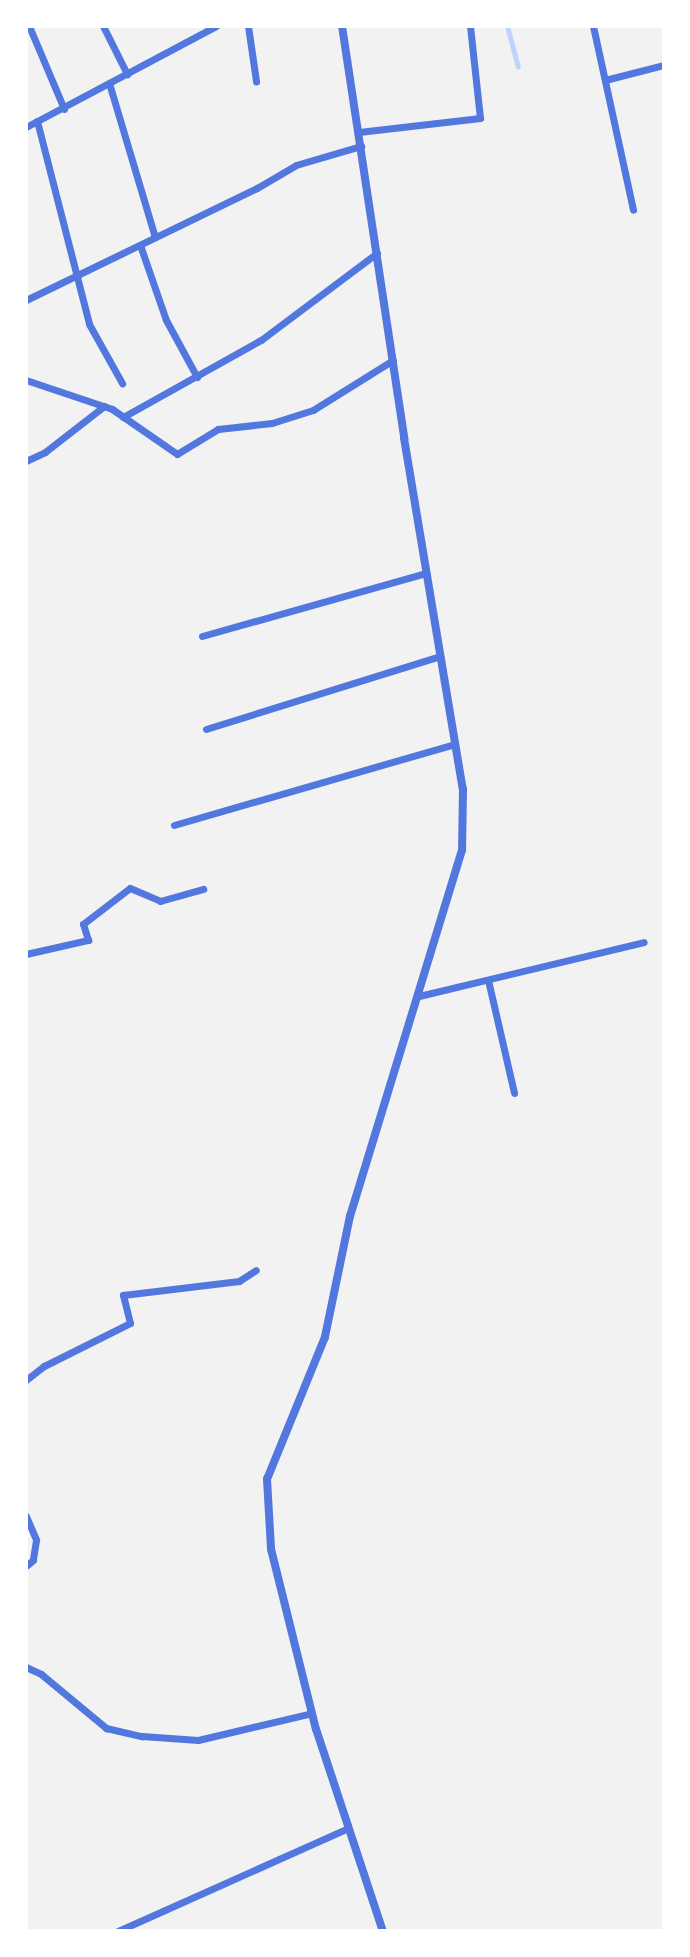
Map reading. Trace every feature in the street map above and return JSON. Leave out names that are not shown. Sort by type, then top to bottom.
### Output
[{"type":"street","points":[[29,26],[64,109]]},
{"type":"street","points":[[103,26],[127,74]]},
{"type":"street","points":[[26,127],[216,26]]},
{"type":"street","points":[[248,26],[256,81]]},
{"type":"street","points":[[342,26],[426,573],[463,789],[462,850],[350,1216],[325,1337],[267,1479],[271,1549],[312,1713],[383,1931]]},
{"type":"street","points":[[359,132],[480,118],[470,26]]},
{"type":"street","points":[[593,26],[633,210]]},
{"type":"street","points":[[605,80],[664,65]]},
{"type":"street","points":[[109,83],[155,237]]},
{"type":"street","points":[[37,121],[89,324],[122,383]]},
{"type":"street","points":[[26,300],[76,278],[296,165],[361,146]]},
{"type":"street","points":[[140,245],[166,320],[197,377]]},
{"type":"street","points":[[123,417],[261,340],[377,253]]},
{"type":"street","points":[[26,380],[104,406],[177,454],[218,429],[272,423],[313,410],[393,360]]},
{"type":"street","points":[[26,461],[45,452],[104,406]]},
{"type":"street","points":[[202,636],[426,573]]},
{"type":"street","points":[[206,729],[440,656]]},
{"type":"street","points":[[174,825],[455,744]]},
{"type":"street","points":[[26,954],[88,940],[83,924],[130,888],[160,901],[203,889]]},
{"type":"street","points":[[419,996],[644,942]]},
{"type":"street","points":[[488,980],[514,1093]]},
{"type":"street","points":[[26,1380],[44,1366],[130,1323],[123,1295],[239,1281],[256,1270]]},
{"type":"street","points":[[26,1516],[36,1540],[33,1560],[26,1566]]},
{"type":"street","points":[[26,1667],[41,1674],[106,1728],[142,1736],[198,1740],[312,1713]]},
{"type":"street","points":[[118,1931],[348,1828]]},
{"type":"waterway","points":[[507,26],[518,67]]}]
